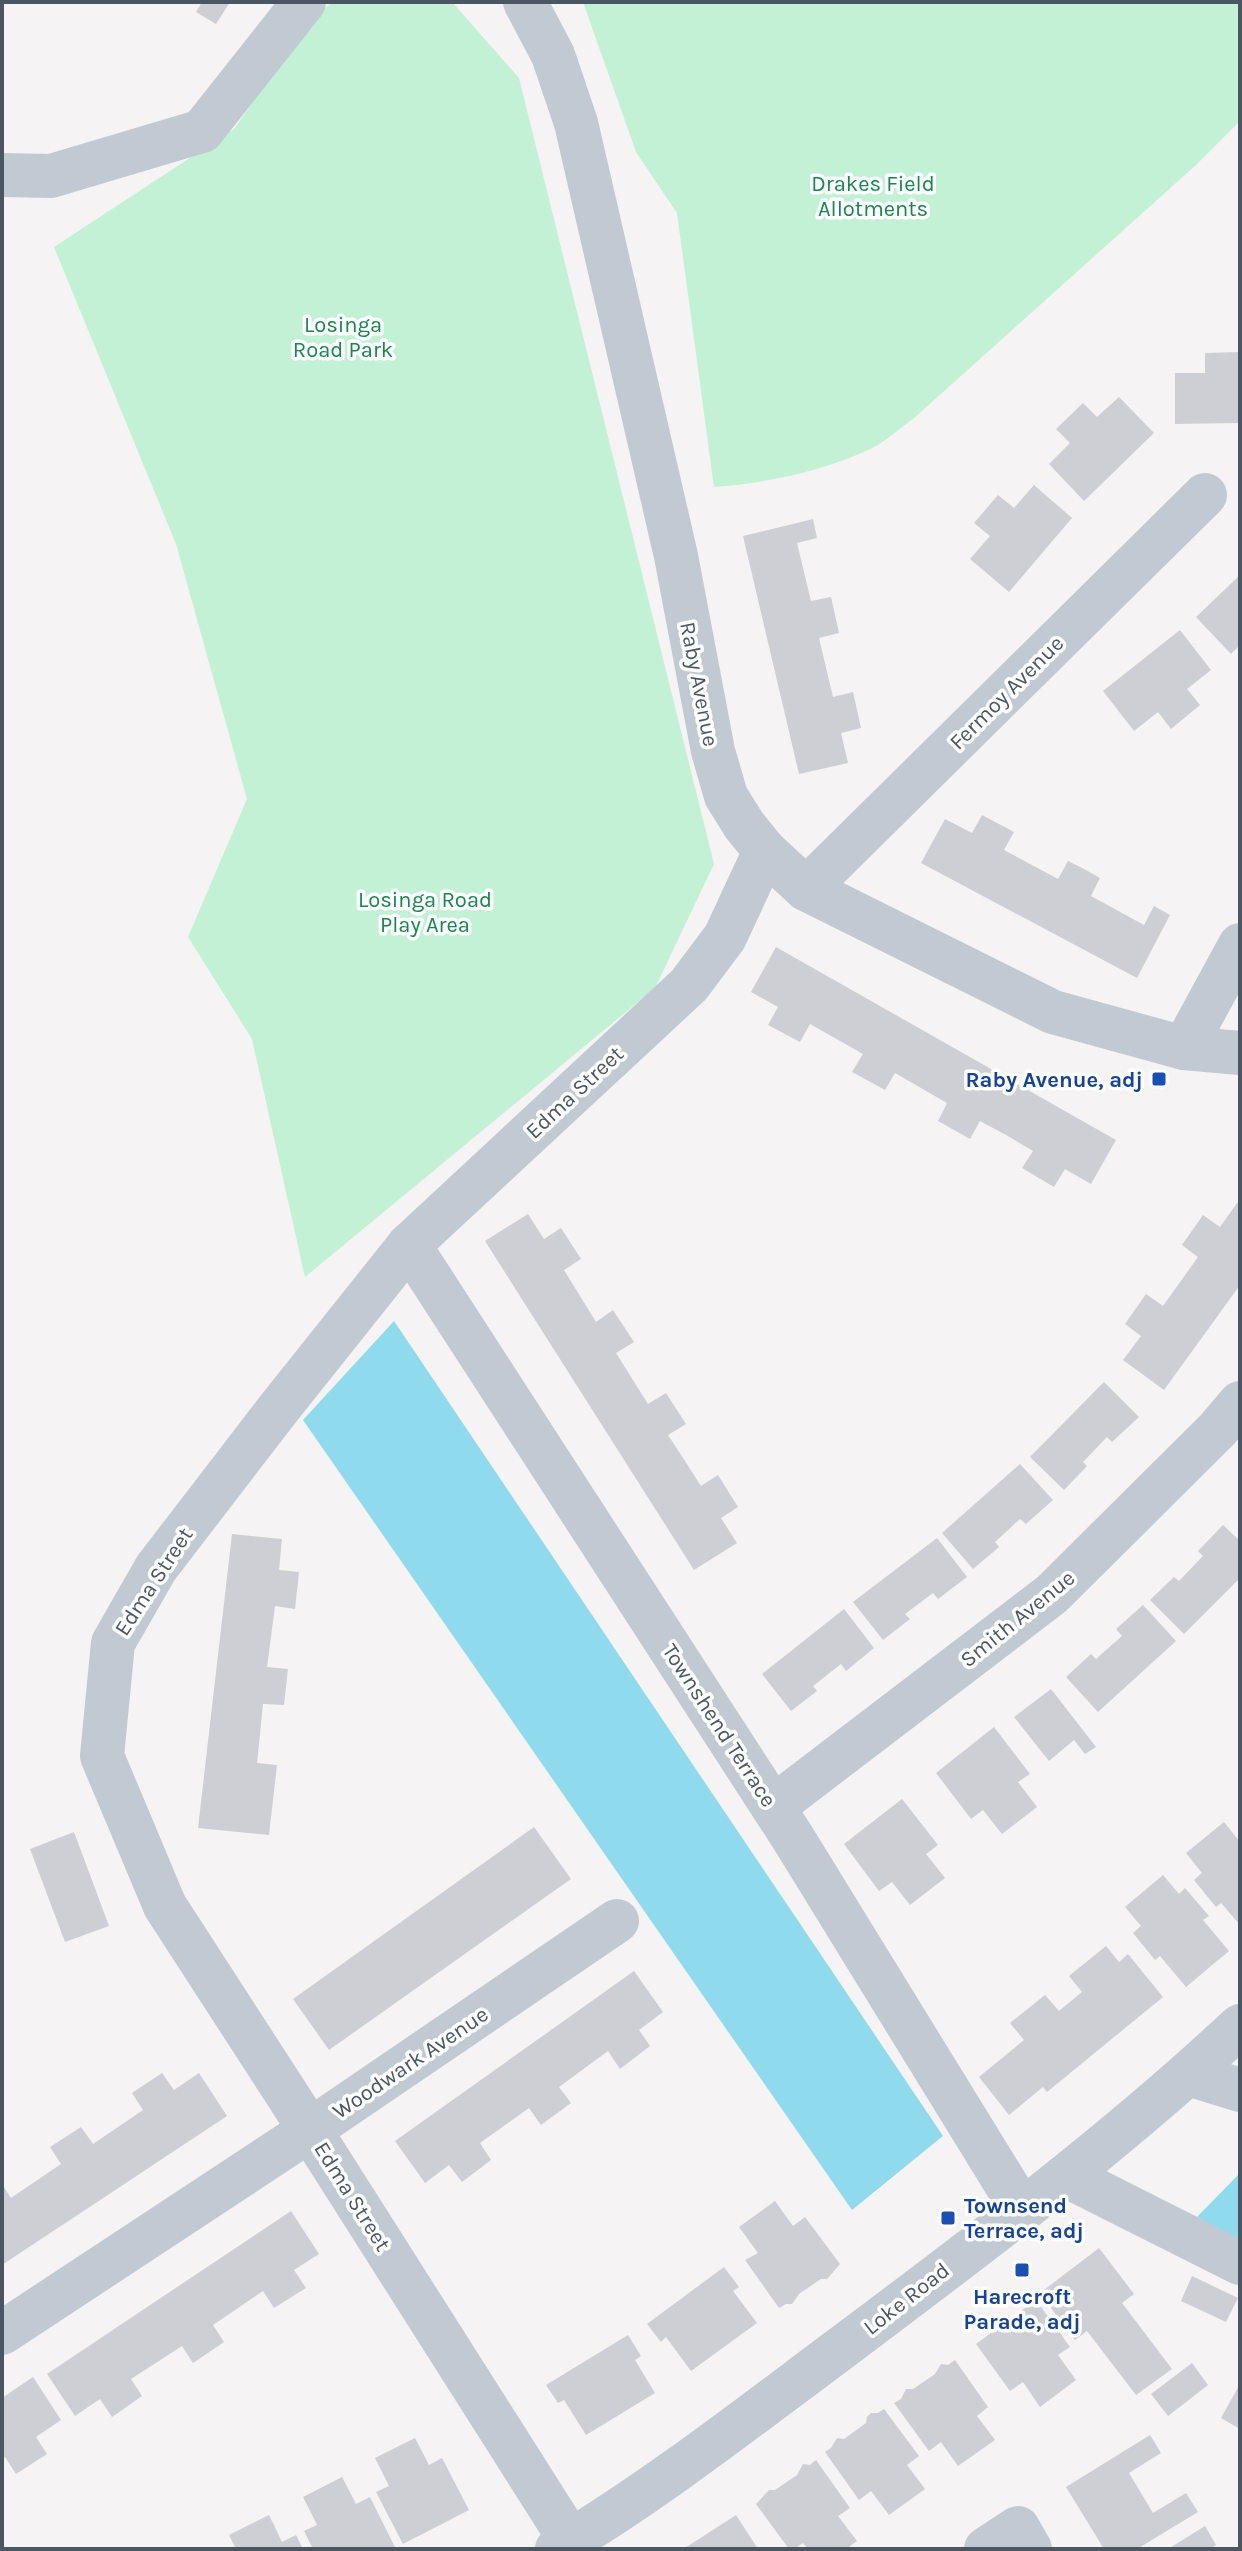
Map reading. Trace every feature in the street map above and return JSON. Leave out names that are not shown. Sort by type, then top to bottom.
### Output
[{"type":"street","points":[[2,175],[51,176],[202,131],[304,2]]},
{"type":"street","name":"Raby Avenue","points":[[525,2],[553,55],[576,123],[676,556],[713,751],[726,796],[744,825],[765,851],[806,889],[1053,1012],[1184,1048],[1240,1053]]},
{"type":"street","name":"Fermoy Avenue","points":[[806,889],[1205,495]]},
{"type":"street","name":"Edma Street","points":[[568,2546],[310,2130],[165,1906],[102,1756],[113,1643],[156,1568],[409,1245],[689,985],[725,937],[765,851]]},
{"type":"street","points":[[1184,1048],[1240,945]]},
{"type":"street","name":"Townshend Terrace","points":[[409,1245],[783,1822],[1022,2210]]},
{"type":"street","name":"Smith Avenue","points":[[783,1822],[1052,1594],[1218,1429],[1240,1403]]},
{"type":"street","name":"Woodwark Avenue","points":[[2,2333],[310,2130],[617,1921]]},
{"type":"street","name":"Loke Road","points":[[568,2546],[719,2439],[1067,2176],[1240,2026]]},
{"type":"street","points":[[1188,2074],[1240,2090]]},
{"type":"street","points":[[1067,2176],[1240,2263]]},
{"type":"street","points":[[986,2549],[1018,2528],[1030,2549]]},
{"type":"green space","name":"Losinga Road Park","points":[[332,2],[452,2],[519,78],[714,864],[655,988],[305,1277],[252,1039],[188,937],[247,799],[176,544],[54,247],[234,129],[306,26]]},
{"type":"green space","name":"Drakes Field Allotments","points":[[583,2],[1240,2],[1240,121],[1196,165],[913,419],[884,440],[849,458],[811,470],[772,480],[714,487],[677,213],[636,152]]},
{"type":"water","points":[[394,1321],[943,2136],[852,2210],[303,1420]]},
{"type":"water","points":[[1240,2173],[1240,2242],[1197,2217]]},
{"type":"building","points":[[202,2],[230,2],[216,24],[196,12]]},
{"type":"building","points":[[1240,352],[1240,423],[1175,424],[1175,373],[1205,373],[1205,353]]},
{"type":"building","points":[[1119,397],[1154,433],[1084,501],[1049,464],[1070,443],[1056,429],[1083,403],[1097,417]]},
{"type":"building","points":[[1034,485],[1072,518],[1009,592],[970,559],[990,536],[974,523],[998,495],[1014,508]]},
{"type":"building","points":[[813,519],[817,538],[797,543],[811,601],[831,597],[839,633],[819,638],[833,697],[853,692],[861,728],[841,733],[848,763],[799,774],[743,536]]},
{"type":"building","points":[[1240,575],[1240,645],[1231,654],[1196,617]]},
{"type":"building","points":[[1180,630],[1211,670],[1187,689],[1200,705],[1171,729],[1158,712],[1134,731],[1103,691]]},
{"type":"building","points":[[982,815],[1014,832],[1004,850],[1058,879],[1068,861],[1084,869],[1100,878],[1091,896],[1144,925],[1154,906],[1170,915],[1137,978],[921,863],[945,819],[972,833]]},
{"type":"building","points":[[776,947],[1116,1140],[1091,1184],[1065,1169],[1054,1187],[1022,1168],[1033,1151],[1006,1135],[980,1121],[970,1139],[938,1121],[947,1103],[895,1073],[885,1090],[852,1072],[863,1054],[810,1024],[800,1042],[768,1025],[778,1007],[751,992]]},
{"type":"building","points":[[1240,1199],[1240,1285],[1164,1390],[1123,1360],[1141,1336],[1125,1324],[1146,1294],[1163,1306],[1198,1257],[1182,1245],[1203,1215],[1220,1227]]},
{"type":"building","points":[[528,1214],[544,1239],[561,1228],[581,1259],[564,1270],[596,1322],[613,1310],[634,1342],[616,1353],[648,1404],[666,1393],[686,1424],[668,1435],[701,1486],[718,1475],[738,1507],[721,1518],[737,1543],[694,1570],[485,1241]]},
{"type":"building","points":[[1104,1382],[1139,1417],[1112,1442],[1107,1437],[1083,1462],[1087,1466],[1064,1490],[1030,1457]]},
{"type":"building","points":[[1020,1464],[1053,1500],[1026,1524],[1020,1519],[995,1542],[999,1547],[973,1569],[942,1533]]},
{"type":"building","points":[[1223,1525],[1240,1541],[1240,1578],[1184,1634],[1150,1600],[1174,1577],[1179,1581],[1203,1556],[1198,1551]]},
{"type":"building","points":[[232,1534],[282,1539],[279,1570],[299,1572],[295,1609],[275,1606],[267,1667],[288,1669],[284,1705],[263,1704],[257,1763],[277,1765],[269,1835],[198,1828]]},
{"type":"building","points":[[937,1538],[967,1577],[938,1599],[933,1593],[905,1614],[910,1619],[883,1640],[853,1602]]},
{"type":"building","points":[[1143,1605],[1176,1641],[1098,1712],[1066,1677],[1091,1654],[1096,1659],[1122,1636],[1116,1629]]},
{"type":"building","points":[[844,1609],[874,1648],[846,1671],[841,1664],[813,1686],[817,1691],[791,1711],[762,1674]]},
{"type":"building","points":[[1051,1689],[1096,1747],[1085,1754],[1074,1740],[1049,1761],[1014,1717]]},
{"type":"building","points":[[994,1727],[1030,1774],[1018,1782],[1037,1807],[1002,1834],[983,1810],[971,1819],[936,1773]]},
{"type":"building","points":[[902,1799],[938,1845],[926,1854],[945,1878],[910,1905],[892,1882],[879,1891],[844,1844]]},
{"type":"building","points":[[1224,1822],[1240,1842],[1240,1925],[1221,1903],[1216,1907],[1194,1880],[1202,1873],[1186,1853]]},
{"type":"building","points":[[534,1827],[571,1879],[329,2050],[293,1999]]},
{"type":"building","points":[[74,1832],[109,1926],[65,1942],[30,1849]]},
{"type":"building","points":[[1163,1875],[1179,1894],[1185,1888],[1209,1916],[1203,1920],[1229,1951],[1186,1987],[1160,1956],[1155,1960],[1133,1933],[1141,1926],[1125,1907]]},
{"type":"building","points":[[1106,1946],[1119,1962],[1128,1954],[1163,1997],[1047,2092],[1043,2087],[1009,2115],[979,2077],[1024,2040],[1010,2023],[1045,1995],[1059,2011],[1082,1992],[1069,1976]]},
{"type":"building","points":[[634,1971],[663,2012],[639,2030],[650,2046],[620,2069],[608,2051],[559,2087],[571,2103],[541,2125],[529,2108],[480,2143],[491,2160],[462,2182],[449,2165],[425,2183],[395,2141]]},
{"type":"building","points":[[162,2073],[174,2090],[199,2073],[227,2116],[2,2265],[2,2184],[11,2198],[61,2164],[50,2147],[81,2127],[93,2144],[143,2110],[132,2093]]},
{"type":"building","points":[[775,2201],[793,2226],[805,2217],[840,2264],[827,2279],[821,2279],[799,2294],[792,2304],[779,2308],[745,2260],[758,2253],[739,2227]]},
{"type":"building","points":[[291,2211],[319,2254],[294,2270],[306,2288],[274,2308],[263,2291],[213,2325],[224,2342],[193,2363],[182,2346],[131,2379],[142,2396],[112,2417],[100,2399],[75,2416],[47,2374]]},
{"type":"building","points":[[1099,2248],[1134,2294],[1122,2303],[1172,2369],[1136,2395],[1087,2331],[1075,2340],[1040,2293]]},
{"type":"building","points":[[724,2267],[739,2287],[733,2291],[757,2323],[691,2371],[666,2337],[661,2342],[647,2324]]},
{"type":"building","points":[[1192,2276],[1238,2298],[1226,2322],[1181,2301]]},
{"type":"building","points":[[1036,2300],[1070,2347],[1058,2355],[1076,2380],[1040,2407],[1023,2382],[1010,2391],[976,2344]]},
{"type":"building","points":[[628,2335],[641,2356],[635,2360],[655,2393],[586,2435],[564,2400],[558,2403],[546,2385]]},
{"type":"building","points":[[955,2360],[988,2407],[977,2416],[995,2440],[958,2466],[941,2442],[929,2451],[894,2403],[901,2399],[906,2389],[913,2389],[935,2374],[941,2364],[948,2365]]},
{"type":"building","points":[[1192,2363],[1208,2385],[1168,2416],[1151,2394]]},
{"type":"building","points":[[33,2377],[61,2420],[36,2437],[47,2454],[16,2474],[5,2457],[2,2458],[2,2398]]},
{"type":"building","points":[[1240,2384],[1240,2429],[1221,2418]]},
{"type":"building","points":[[884,2409],[919,2456],[907,2465],[925,2489],[889,2515],[871,2491],[859,2500],[825,2452],[837,2438],[844,2439],[866,2423],[871,2413]]},
{"type":"building","points":[[1150,2435],[1161,2453],[1129,2473],[1153,2513],[1186,2493],[1198,2512],[1137,2549],[1104,2549],[1066,2487]]},
{"type":"building","points":[[415,2438],[429,2465],[442,2458],[469,2510],[403,2544],[376,2492],[389,2486],[375,2458]]},
{"type":"building","points":[[816,2460],[850,2508],[838,2516],[857,2541],[846,2549],[808,2549],[803,2543],[789,2549],[756,2504],[769,2490],[775,2490],[797,2475],[803,2464],[810,2465]]},
{"type":"building","points":[[342,2477],[356,2504],[370,2497],[396,2549],[313,2549],[304,2531],[317,2525],[303,2497]]},
{"type":"building","points":[[269,2515],[282,2542],[296,2535],[303,2549],[236,2549],[229,2535]]},
{"type":"building","points":[[736,2515],[758,2549],[683,2549],[699,2539]]},
{"type":"building","points":[[1205,2526],[1216,2545],[1210,2549],[1168,2549]]},
{"type":"place","name":"Raby Avenue, adj","points":[[1159,1079]]},
{"type":"place","name":"Townsend Terrace, adj","points":[[948,2218]]},
{"type":"place","name":"Harecroft Parade, adj","points":[[1022,2270]]},
{"type":"park label","name":"Losinga Road Play Area","points":[[425,912]]}]
